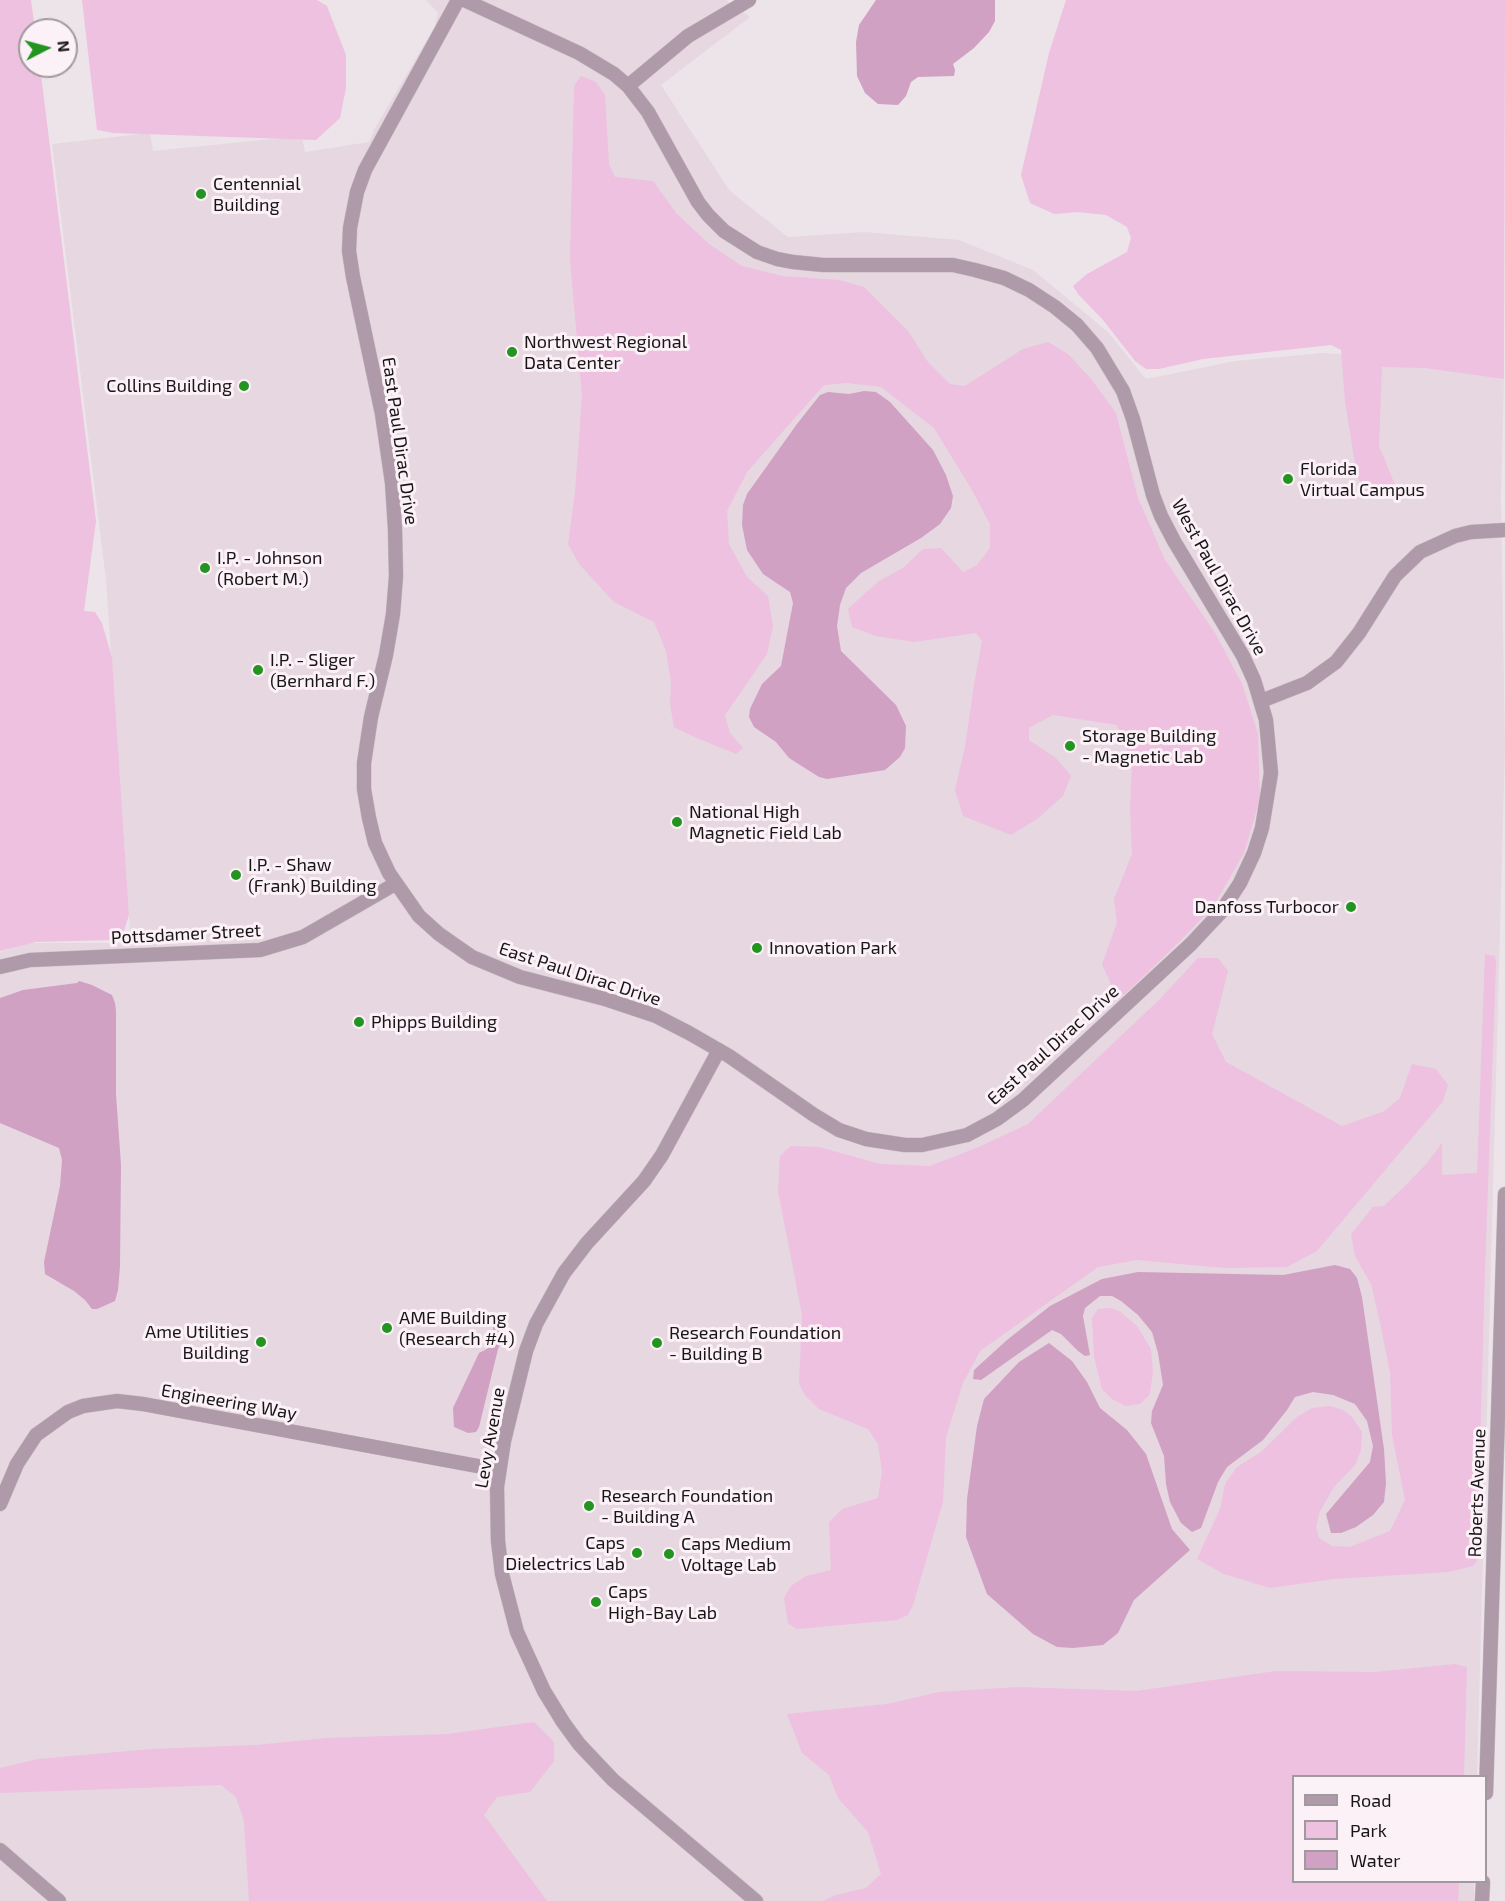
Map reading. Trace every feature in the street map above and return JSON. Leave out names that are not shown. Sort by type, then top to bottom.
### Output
[{"type":"street","name":"East Paul Dirac Drive","points":[[458,0],[365,170],[357,192],[350,228],[353,277],[382,414],[392,483],[395,530],[396,576],[393,614],[386,656],[371,717],[364,763],[364,789],[375,843],[394,884],[419,916],[439,934],[472,957],[520,977],[605,999],[656,1016],[719,1050],[839,1130],[866,1139],[905,1145],[922,1145],[967,1135],[997,1119],[1023,1100],[1191,944],[1221,912],[1240,883],[1254,853],[1262,828],[1271,772],[1266,720],[1261,701]]},
{"type":"street","name":"West Paul Dirac Drive","points":[[464,0],[579,53],[614,74],[628,86],[648,112],[698,202],[708,215],[724,231],[757,252],[793,262],[824,265],[953,265],[975,270],[1004,278],[1029,290],[1077,325],[1097,348],[1123,391],[1161,516],[1243,656],[1261,701]]},
{"type":"street","points":[[628,86],[688,36],[749,0]]},
{"type":"street","points":[[1261,701],[1307,683],[1336,662],[1359,633],[1395,576],[1420,552],[1455,536],[1505,530]]},
{"type":"street","name":"Pottsdamer Street","points":[[0,967],[30,960],[260,950],[303,937],[394,884]]},
{"type":"street","name":"Levy Avenue","points":[[719,1050],[656,1164],[624,1205],[587,1243],[564,1273],[547,1303],[526,1351],[504,1441],[499,1470],[497,1507],[502,1574],[517,1632],[544,1691],[579,1744],[613,1780],[756,1901]]},
{"type":"street","name":"Roberts Avenue","points":[[1486,1775],[1505,1194]]},
{"type":"street","name":"Engineering Way","points":[[0,1504],[17,1464],[36,1435],[68,1412],[82,1406],[117,1401],[499,1470]]},
{"type":"street","points":[[0,1850],[60,1901]]},
{"type":"street","points":[[1482,1901],[1483,1883]]},
{"type":"shaded area","name":"Innovation Park","points":[[426,0],[726,0],[750,17],[661,85],[730,191],[788,237],[864,232],[959,240],[1033,270],[1108,332],[1146,379],[1235,361],[1322,353],[1365,356],[1504,379],[1501,497],[1505,747],[1477,1775],[1292,1775],[1292,1883],[1474,1883],[1474,1901],[0,1901],[0,952],[29,943],[131,943],[106,580],[52,144],[150,133],[153,151],[302,136],[305,152],[369,142],[435,26],[438,13]]},
{"type":"green space","points":[[0,0],[31,0],[33,18],[18,18],[18,78],[41,78],[96,521],[84,611],[95,612],[102,623],[112,658],[129,915],[122,937],[114,940],[36,942],[0,951]]},
{"type":"green space","points":[[82,0],[317,0],[327,6],[346,55],[346,88],[340,118],[316,140],[114,133],[97,130]]},
{"type":"green space","points":[[1066,0],[1505,0],[1504,379],[1425,368],[1382,367],[1379,446],[1395,485],[1388,500],[1377,493],[1364,490],[1357,476],[1345,402],[1341,350],[1331,345],[1203,359],[1159,369],[1146,369],[1135,361],[1103,320],[1078,294],[1073,286],[1087,274],[1127,252],[1131,238],[1127,227],[1106,215],[1077,212],[1054,214],[1030,203],[1021,175],[1049,53]]},
{"type":"green space","points":[[581,76],[596,82],[605,95],[609,164],[615,177],[653,181],[676,213],[709,244],[742,266],[782,276],[839,280],[864,287],[908,331],[928,362],[950,384],[965,386],[1023,349],[1048,342],[1068,354],[1091,379],[1116,413],[1138,498],[1165,560],[1215,633],[1242,684],[1258,734],[1260,799],[1244,853],[1213,907],[1124,995],[1114,991],[1102,964],[1117,923],[1114,899],[1132,854],[1130,809],[1132,762],[1117,725],[1053,715],[1029,728],[1029,740],[1056,758],[1071,776],[1063,796],[1037,819],[1011,835],[963,816],[955,790],[965,747],[982,641],[976,633],[914,642],[876,636],[852,627],[848,609],[879,581],[903,568],[923,549],[941,548],[963,572],[977,565],[990,548],[990,524],[934,428],[881,387],[847,383],[824,385],[747,472],[727,511],[729,544],[747,577],[768,596],[773,626],[767,654],[725,715],[730,733],[743,748],[736,754],[674,727],[666,651],[654,622],[614,602],[580,565],[568,544],[575,492],[582,397],[570,259],[574,86]]},
{"type":"green space","points":[[1485,954],[1495,956],[1496,964],[1477,1561],[1473,1566],[1449,1572],[1334,1579],[1270,1588],[1224,1574],[1197,1559],[1220,1509],[1225,1484],[1237,1467],[1261,1452],[1297,1417],[1312,1408],[1330,1406],[1343,1410],[1352,1417],[1362,1432],[1361,1450],[1355,1465],[1334,1487],[1320,1511],[1316,1527],[1319,1538],[1332,1546],[1350,1547],[1390,1531],[1405,1500],[1392,1435],[1390,1373],[1381,1327],[1371,1284],[1355,1256],[1351,1234],[1373,1207],[1384,1206],[1408,1183],[1442,1143],[1442,1175],[1477,1173]]},
{"type":"green space","points":[[1198,958],[1218,958],[1228,971],[1212,1034],[1226,1062],[1342,1126],[1385,1111],[1400,1098],[1412,1064],[1436,1069],[1448,1085],[1443,1101],[1317,1251],[1287,1267],[1225,1268],[1137,1260],[1098,1267],[980,1351],[963,1383],[946,1437],[943,1502],[913,1605],[908,1615],[897,1620],[797,1629],[788,1623],[784,1598],[791,1586],[806,1576],[831,1570],[829,1522],[842,1509],[878,1498],[882,1471],[878,1444],[868,1429],[819,1409],[805,1395],[799,1384],[802,1315],[778,1191],[780,1156],[791,1146],[819,1147],[880,1164],[930,1166],[1028,1124],[1160,999]]},
{"type":"green space","points":[[1111,1308],[1119,1311],[1137,1326],[1151,1349],[1153,1371],[1150,1394],[1140,1404],[1126,1406],[1112,1399],[1102,1389],[1094,1357],[1092,1318],[1098,1309]]},
{"type":"green space","points":[[1455,1664],[1467,1667],[1464,1775],[1292,1775],[1292,1883],[1459,1883],[1458,1901],[823,1901],[836,1895],[866,1888],[881,1874],[868,1832],[838,1798],[829,1775],[802,1753],[787,1714],[887,1704],[939,1692],[1018,1687],[1136,1691],[1276,1671],[1375,1672]]},
{"type":"green space","points":[[534,1722],[554,1742],[554,1761],[530,1792],[497,1797],[484,1815],[547,1901],[249,1901],[244,1821],[236,1797],[221,1785],[0,1793],[0,1768],[38,1759],[152,1749],[256,1745],[327,1738],[448,1734]]},
{"type":"water","points":[[876,0],[995,0],[995,21],[989,32],[974,48],[953,64],[954,76],[918,77],[911,82],[906,96],[898,105],[878,104],[865,93],[857,76],[856,42],[859,25]]},
{"type":"water","points":[[864,391],[876,392],[890,402],[933,450],[946,475],[953,496],[951,508],[940,524],[921,538],[861,573],[846,588],[840,605],[837,626],[841,651],[896,705],[906,726],[905,748],[900,757],[885,770],[827,779],[819,777],[789,758],[776,742],[754,727],[749,717],[750,709],[762,684],[781,666],[793,603],[790,592],[763,574],[747,550],[742,525],[743,505],[747,494],[820,395],[828,392],[849,394]]},
{"type":"water","points":[[79,981],[112,995],[116,1012],[116,1094],[121,1165],[120,1266],[115,1301],[97,1309],[92,1309],[74,1291],[45,1274],[44,1262],[60,1186],[62,1160],[59,1148],[0,1123],[0,998],[23,990]]},
{"type":"water","points":[[1335,1265],[1350,1269],[1357,1278],[1362,1297],[1384,1449],[1386,1483],[1384,1502],[1373,1515],[1356,1527],[1341,1533],[1331,1533],[1326,1514],[1370,1462],[1373,1446],[1367,1421],[1355,1404],[1333,1395],[1313,1392],[1295,1397],[1263,1440],[1227,1467],[1218,1482],[1201,1528],[1192,1532],[1181,1523],[1170,1502],[1164,1456],[1151,1423],[1152,1411],[1163,1385],[1152,1332],[1138,1315],[1112,1296],[1100,1296],[1085,1308],[1083,1316],[1090,1355],[1085,1356],[1061,1334],[1052,1330],[981,1380],[973,1379],[974,1370],[1050,1306],[1102,1279],[1138,1272],[1283,1275]]},
{"type":"water","points":[[501,1318],[506,1322],[504,1335],[498,1349],[479,1427],[476,1432],[468,1433],[454,1427],[453,1408],[479,1353],[487,1349],[497,1319]]},
{"type":"water","points":[[1049,1343],[1072,1361],[1087,1382],[1100,1408],[1127,1430],[1146,1454],[1172,1529],[1190,1550],[1134,1600],[1118,1633],[1103,1645],[1057,1647],[1033,1634],[987,1594],[966,1537],[967,1499],[977,1426],[984,1399],[1019,1362]]},
{"type":"place","name":"Centennial Building","points":[[201,194]]},
{"type":"place","name":"Northwest Regional Data Center","points":[[512,352]]},
{"type":"place","name":"Collins Building","points":[[244,386]]},
{"type":"place","name":"Florida Virtual Campus","points":[[1288,479]]},
{"type":"place","name":"I.P. - Johnson (Robert M.)","points":[[205,568]]},
{"type":"place","name":"I.P. - Sliger (Bernhard F.)","points":[[258,670]]},
{"type":"place","name":"Storage Building - Magnetic Lab","points":[[1070,746]]},
{"type":"place","name":"National High Magnetic Field Lab","points":[[677,822]]},
{"type":"place","name":"I.P. - Shaw (Frank) Building","points":[[236,875]]},
{"type":"place","name":"Danfoss Turbocor","points":[[1351,907]]},
{"type":"place","name":"Innovation Park","points":[[757,948]]},
{"type":"place","name":"Phipps Building","points":[[359,1022]]},
{"type":"place","name":"AME Building (Research #4)","points":[[387,1328]]},
{"type":"place","name":"Ame Utilities Building","points":[[261,1342]]},
{"type":"place","name":"Research Foundation - Building B","points":[[657,1343]]},
{"type":"place","name":"Research Foundation - Building A","points":[[589,1506]]},
{"type":"place","name":"Caps Dielectrics Lab","points":[[637,1553]]},
{"type":"place","name":"Caps Medium Voltage Lab","points":[[669,1554]]},
{"type":"place","name":"Caps High-Bay Lab","points":[[596,1602]]}]
